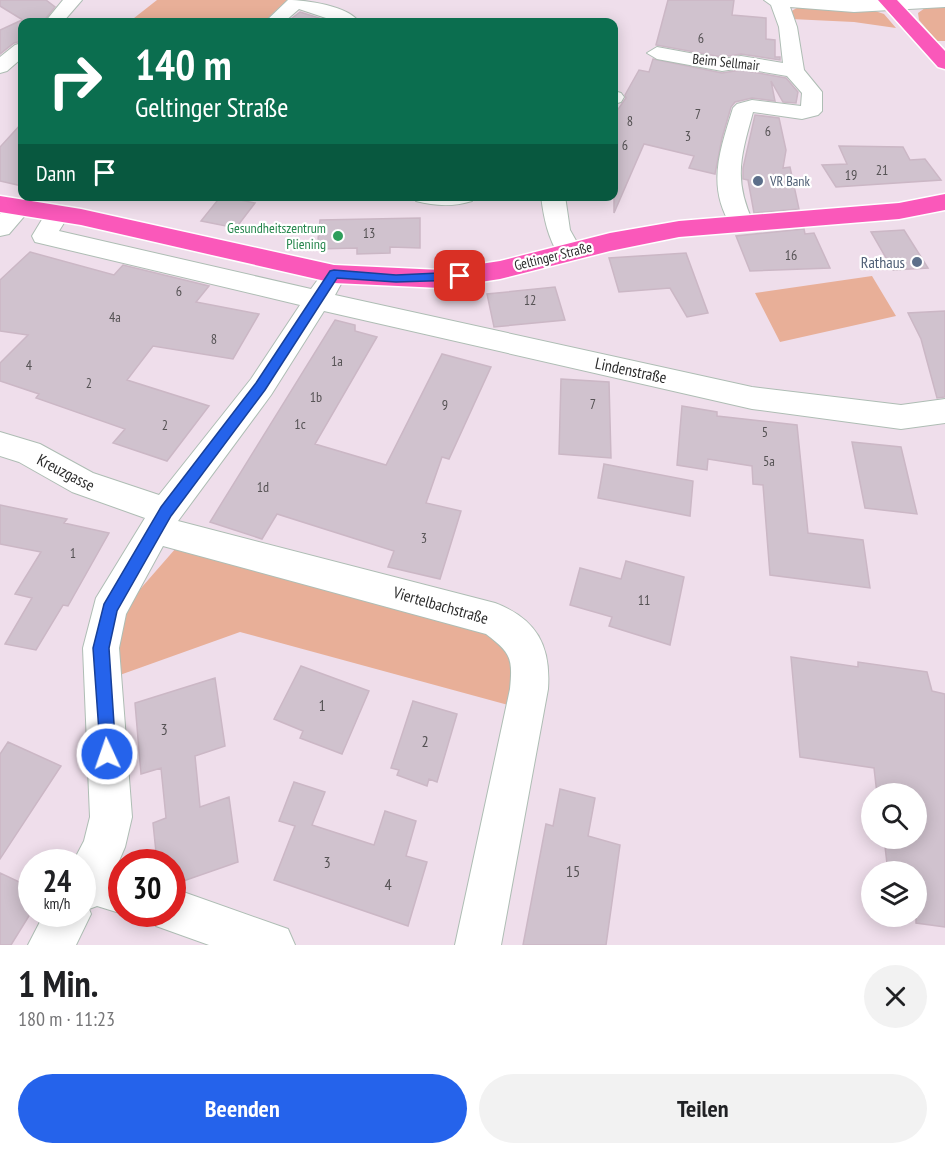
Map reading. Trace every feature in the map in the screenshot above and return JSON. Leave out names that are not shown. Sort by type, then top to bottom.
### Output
[{"type":"main road","points":[[890,4],[945,63]]},
{"type":"main road","name":"Geltinger Straße","points":[[10,205],[58,213],[334,274],[441,279],[500,270],[644,235],[741,222],[899,211],[945,202]]},
{"type":"street","points":[[57,18],[73,0]]},
{"type":"street","points":[[279,18],[298,1],[344,18]]},
{"type":"street","points":[[741,222],[727,187],[728,164],[744,108],[752,106],[802,113],[811,111],[812,92],[794,71],[788,27],[776,1],[890,4],[945,2]]},
{"type":"street","points":[[0,67],[18,52]]},
{"type":"street","name":"Beim Sellmair","points":[[657,54],[722,65],[741,62],[794,71]]},
{"type":"street","points":[[554,201],[558,230],[570,253]]},
{"type":"street","points":[[0,228],[10,205]]},
{"type":"street","points":[[58,213],[44,236],[319,300]]},
{"type":"street","points":[[96,874],[111,817],[101,648],[110,609],[161,521],[261,387],[334,274]]},
{"type":"street","name":"Lindenstraße","points":[[319,300],[752,398],[901,417],[945,411]]},
{"type":"street","name":"Kreuzgasse","points":[[0,444],[29,453],[83,483],[161,521]]},
{"type":"street","name":"Viertelbachstraße","points":[[161,521],[495,620],[522,639],[531,663],[529,689],[478,945]]},
{"type":"street","points":[[186,915],[272,945]]},
{"type":"street","points":[[51,945],[65,927]]},
{"type":"shaded area","points":[[157,0],[287,0],[268,18],[134,18]]},
{"type":"shaded area","points":[[800,6],[875,11],[884,14],[896,28],[854,22],[791,19],[790,12]]},
{"type":"shaded area","points":[[945,6],[945,41],[937,41],[919,20],[918,13],[925,8]]},
{"type":"shaded area","points":[[872,276],[896,316],[780,342],[755,293]]},
{"type":"shaded area","points":[[183,540],[495,629],[516,656],[512,706],[240,632],[117,676],[121,611]]},
{"type":"building","points":[[0,0],[46,0],[55,7],[46,18],[20,18],[0,6]]},
{"type":"building","points":[[668,0],[734,0],[732,15],[766,18],[766,39],[775,40],[775,57],[780,57],[780,60],[741,54],[722,57],[656,45]]},
{"type":"building","points":[[300,12],[319,18],[292,18]]},
{"type":"building","points":[[18,22],[18,42],[0,54],[0,30]]},
{"type":"building","points":[[653,59],[722,73],[741,70],[786,78],[798,92],[796,103],[783,102],[771,81],[775,101],[752,98],[735,102],[731,107],[722,138],[715,174],[689,168],[694,156],[644,144],[614,213],[614,201],[618,201],[618,109],[639,70],[649,72]]},
{"type":"building","points":[[755,115],[779,118],[786,150],[783,168],[790,167],[799,209],[754,213],[748,180],[743,179],[743,168]]},
{"type":"building","points":[[18,127],[18,185],[0,181],[0,147]]},
{"type":"building","points":[[839,146],[903,147],[910,160],[925,159],[941,180],[836,187],[822,165],[847,164]]},
{"type":"building","points":[[217,201],[255,203],[236,228],[201,221]]},
{"type":"building","points":[[420,218],[420,248],[390,247],[390,253],[357,254],[357,248],[317,249],[320,220]]},
{"type":"building","points":[[804,229],[805,234],[814,233],[830,268],[750,271],[736,236]]},
{"type":"building","name":"Rathaus","points":[[904,230],[928,268],[893,270],[871,232]]},
{"type":"building","points":[[30,252],[114,275],[123,265],[209,286],[196,302],[259,314],[233,359],[153,346],[127,380],[209,406],[167,461],[113,443],[125,429],[36,398],[39,394],[0,381],[0,363],[28,335],[0,331],[0,280]]},
{"type":"building","points":[[686,253],[708,313],[687,317],[670,288],[619,292],[609,258]]},
{"type":"building","points":[[555,287],[565,320],[494,327],[487,294]]},
{"type":"building","points":[[945,311],[945,397],[937,398],[921,339],[908,313]]},
{"type":"building","points":[[335,320],[355,325],[355,331],[377,337],[315,444],[386,465],[442,354],[491,367],[449,459],[442,457],[426,503],[461,511],[440,579],[388,567],[394,551],[277,514],[262,539],[210,522]]},
{"type":"building","points":[[561,379],[609,382],[611,458],[559,454]]},
{"type":"building","points":[[682,406],[717,412],[717,416],[797,425],[808,533],[863,540],[870,588],[770,575],[763,485],[753,484],[752,466],[708,459],[707,470],[677,465]]},
{"type":"building","points":[[852,442],[901,447],[917,514],[865,508]]},
{"type":"building","points":[[604,464],[693,481],[690,516],[598,498]]},
{"type":"building","points":[[0,505],[67,519],[64,523],[109,533],[68,606],[63,605],[36,650],[5,644],[32,598],[15,594],[41,552],[0,544]]},
{"type":"building","points":[[626,561],[684,577],[670,645],[609,626],[612,617],[570,605],[580,568],[621,579]]},
{"type":"building","points":[[791,657],[858,667],[858,662],[927,672],[932,691],[945,694],[945,927],[927,925],[927,861],[887,861],[885,849],[927,849],[927,783],[876,783],[874,768],[800,757]]},
{"type":"building","points":[[301,666],[369,691],[342,754],[300,738],[303,731],[274,719]]},
{"type":"building","points":[[215,678],[225,746],[195,756],[200,807],[229,797],[238,862],[186,880],[186,849],[156,849],[153,823],[166,818],[161,768],[141,774],[135,703]]},
{"type":"building","points":[[413,701],[457,714],[437,782],[429,779],[427,786],[397,775],[399,770],[391,768]]},
{"type":"building","points":[[8,742],[61,766],[0,859],[0,754]]},
{"type":"building","points":[[294,782],[325,792],[312,825],[374,845],[385,811],[416,821],[406,856],[427,862],[408,926],[274,880],[295,826],[279,821]]},
{"type":"building","points":[[560,789],[595,798],[588,836],[620,845],[606,945],[523,945],[546,824],[553,826]]},
{"type":"building","points":[[0,873],[18,881],[18,927],[22,927],[11,945],[0,945]]},
{"type":"place","name":"VR Bank","points":[[758,181]]},
{"type":"place","name":"Gesundheitszentrum Pliening","points":[[338,236]]},
{"type":"place","name":"Rathaus","points":[[917,262]]},
{"type":"route","points":[[107,754],[101,648],[110,609],[166,511],[261,387],[334,274],[396,279],[441,279],[460,276]]}]
